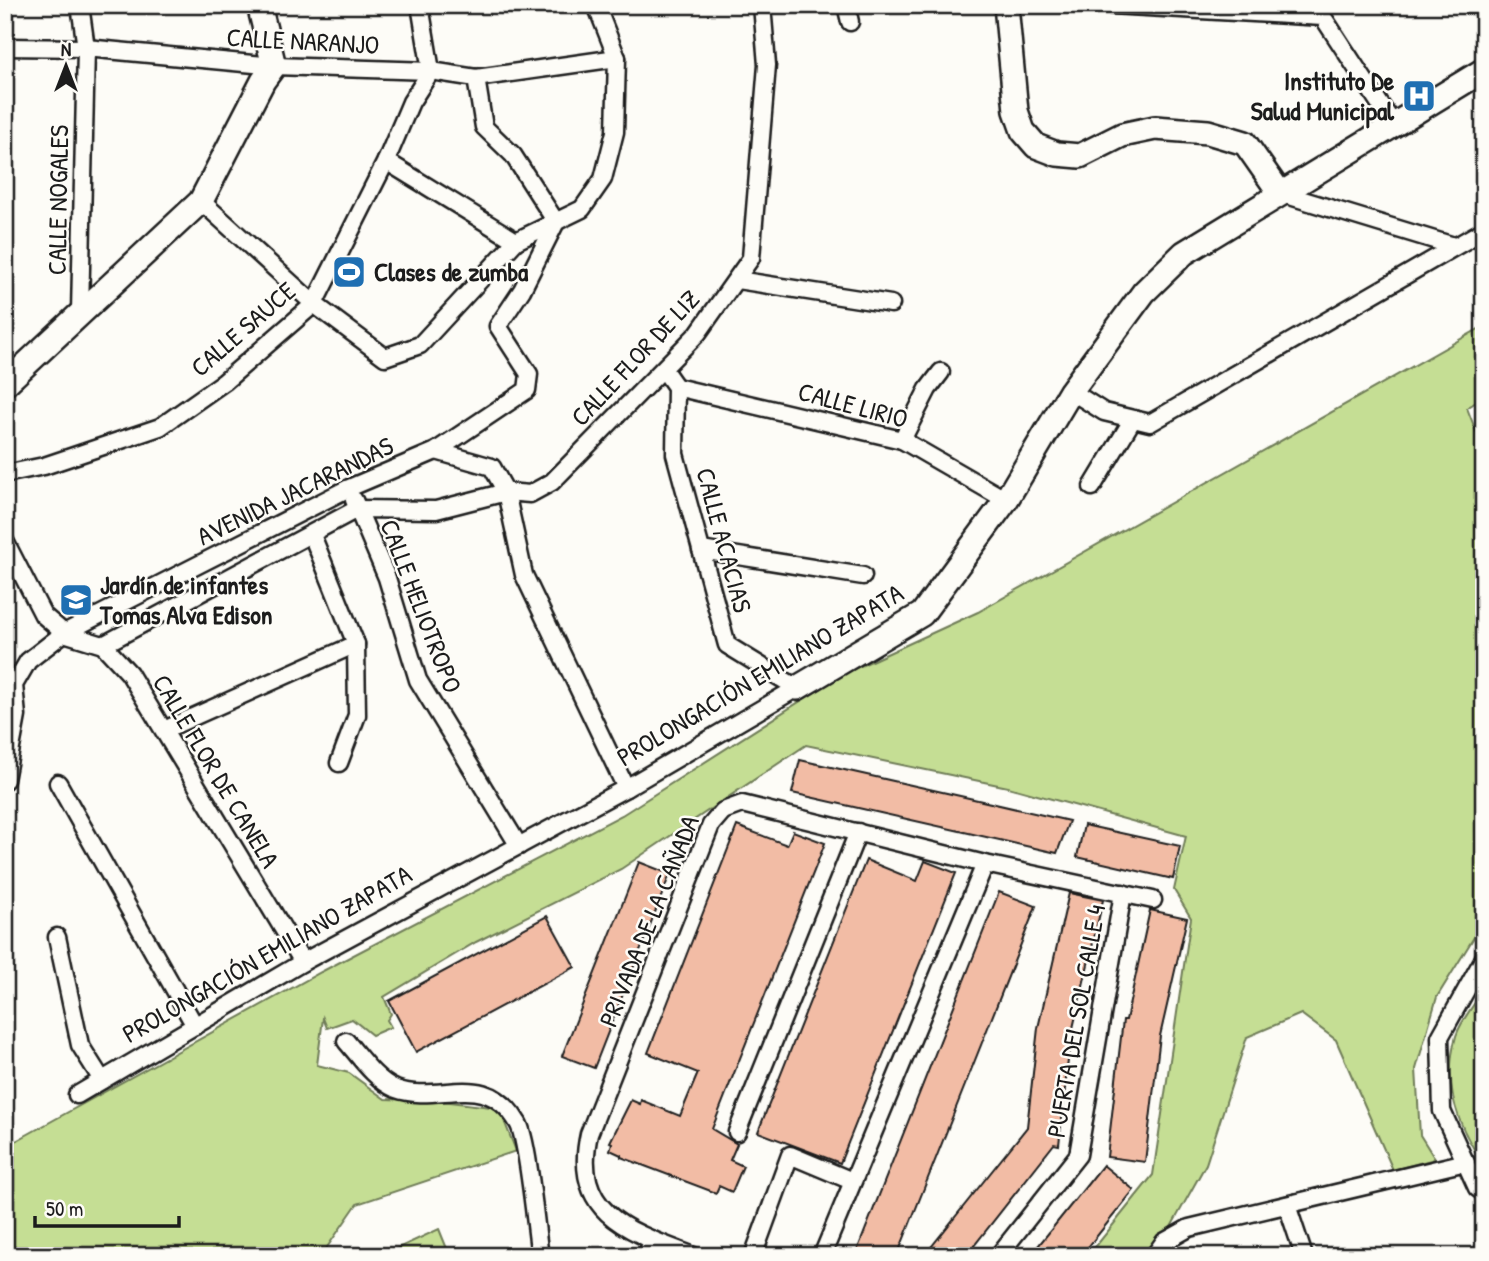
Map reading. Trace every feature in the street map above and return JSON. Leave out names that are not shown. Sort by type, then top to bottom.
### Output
[{"type":"main road","points":[[5,383],[201,201],[274,66],[259,5]]},
{"type":"main road","points":[[1006,5],[1016,111],[1023,131],[1036,146],[1058,154],[1080,156],[1122,135],[1155,128],[1208,132],[1245,143],[1280,193]]},
{"type":"main road","name":"PROLONGACIÓN EMILIANO ZAPATA","points":[[797,688],[922,614],[1006,500],[1071,391],[1144,292],[1184,253],[1484,70]]},
{"type":"street","name":"CALLE NOGALES","points":[[79,312],[86,48],[80,5]]},
{"type":"street","points":[[420,5],[431,71]]},
{"type":"street","points":[[201,201],[314,304],[385,357],[420,345],[516,241],[582,209],[603,180],[615,132],[617,58],[596,5]]},
{"type":"street","name":"CALLE FLOR DE LIZ","points":[[506,492],[530,494],[552,482],[698,333],[751,258],[767,65],[762,5]]},
{"type":"street","points":[[846,5],[850,22]]},
{"type":"street","points":[[1110,5],[1272,10],[1323,17],[1393,124]]},
{"type":"street","name":"CALLE NARANJO","points":[[5,47],[86,48],[274,66],[431,71],[475,78],[617,58]]},
{"type":"street","name":"CALLE SAUCE","points":[[5,474],[44,466],[160,426],[224,382],[314,304],[386,161],[411,102],[431,71]]},
{"type":"street","points":[[475,78],[484,127],[513,155],[556,222]]},
{"type":"street","points":[[386,161],[516,241]]},
{"type":"street","points":[[1280,193],[1454,247]]},
{"type":"street","name":"AVENIDA JACARANDAS","points":[[9,680],[28,661],[64,633],[349,488],[436,451],[527,390],[529,373],[498,326],[522,290],[556,222]]},
{"type":"street","points":[[1071,391],[1104,412],[1150,423],[1484,230]]},
{"type":"street","points":[[737,280],[891,304]]},
{"type":"street","points":[[664,370],[676,387]]},
{"type":"street","points":[[902,440],[928,389],[941,372]]},
{"type":"street","name":"CALLE LIRIO","points":[[676,387],[902,440],[1006,500]]},
{"type":"street","name":"CALLE ACACIAS","points":[[676,387],[675,454],[727,645],[797,688]]},
{"type":"street","points":[[1092,488],[1133,419]]},
{"type":"street","points":[[436,451],[492,467],[506,492],[524,575],[626,788]]},
{"type":"street","name":"CALLE HELIOTROPO","points":[[349,488],[387,578],[418,680],[519,846]]},
{"type":"street","name":"AVENIDA JACARANDAS","points":[[103,645],[358,509],[436,510],[506,492]]},
{"type":"street","points":[[312,535],[356,645],[356,715],[339,763]]},
{"type":"street","points":[[5,541],[43,615],[64,633],[103,645]]},
{"type":"street","points":[[701,550],[863,576]]},
{"type":"street","name":"CALLE FLOR DE CANELA","points":[[103,645],[129,673],[303,962]]},
{"type":"street","points":[[164,730],[356,645]]},
{"type":"street","points":[[5,780],[11,718],[9,680]]},
{"type":"street","name":"PROLONGACIÓN EMILIANO ZAPATA","points":[[77,1095],[303,962],[626,788],[797,688]]},
{"type":"street","points":[[58,783],[195,1026]]},
{"type":"street","name":"PRIVADA DE LA CAÑADA","points":[[695,1256],[677,1253],[603,1212],[592,1194],[583,1159],[589,1134],[711,824],[723,811],[742,804],[985,864],[1153,900]]},
{"type":"street","points":[[737,1132],[858,832]]},
{"type":"street","points":[[822,1256],[985,864]]},
{"type":"street","name":"PUERTA DEL SOL CALLE 4","points":[[998,1256],[1078,1156],[1123,893]]},
{"type":"street","points":[[57,937],[80,1045],[102,1080]]},
{"type":"street","points":[[1484,958],[1440,1037],[1442,1111],[1477,1188],[1484,1193]]},
{"type":"street","points":[[346,1041],[373,1071],[396,1089],[429,1093],[460,1089],[499,1099],[520,1124],[540,1256]]},
{"type":"street","points":[[754,1256],[790,1154],[852,1181]]},
{"type":"street","points":[[1154,1256],[1164,1242],[1189,1228],[1466,1163]]},
{"type":"street","points":[[1287,1205],[1304,1256]]},
{"type":"street","points":[[646,1256],[653,1240]]},
{"type":"green space","points":[[1484,326],[1484,397],[1467,408],[1484,452],[1484,921],[1437,997],[1416,1069],[1420,1135],[1435,1159],[1393,1170],[1336,1040],[1301,1014],[1247,1037],[1206,1164],[1171,1227],[1146,1256],[1088,1256],[1153,1175],[1191,918],[1174,890],[1186,836],[1008,787],[806,745],[621,869],[476,942],[384,997],[391,1014],[387,1020],[391,1027],[372,1035],[352,1019],[327,1028],[323,1018],[317,1065],[349,1073],[385,1099],[441,1101],[499,1108],[516,1151],[357,1204],[321,1256],[5,1256],[5,1147],[321,972],[622,815],[843,674],[978,612]]},
{"type":"green space","points":[[1484,989],[1484,1164],[1459,1119],[1451,1070],[1458,1030]]},
{"type":"green space","points":[[439,1229],[450,1256],[381,1256]]},
{"type":"building","points":[[800,760],[1069,821],[1057,853],[792,793]]},
{"type":"building","points":[[1084,825],[1180,846],[1173,879],[1077,857]]},
{"type":"building","points":[[737,826],[787,845],[793,831],[825,843],[712,1129],[737,1144],[730,1160],[743,1166],[732,1192],[719,1186],[716,1193],[621,1157],[610,1150],[610,1142],[631,1100],[640,1104],[641,1100],[680,1116],[698,1073],[648,1053]]},
{"type":"building","points":[[866,860],[917,881],[925,861],[956,873],[840,1163],[758,1132]]},
{"type":"building","points":[[639,862],[670,874],[594,1068],[562,1056]]},
{"type":"building","points":[[999,892],[1036,906],[985,1035],[897,1256],[855,1256]]},
{"type":"building","points":[[1069,893],[1103,900],[1070,1041],[1059,1145],[1054,1144],[966,1256],[924,1256],[1027,1127],[1038,1028]]},
{"type":"building","points":[[1150,910],[1187,918],[1160,1036],[1145,1162],[1107,1157],[1123,1020],[1126,1020]]},
{"type":"building","points":[[547,916],[575,967],[416,1052],[389,1001]]},
{"type":"building","points":[[1103,1165],[1134,1190],[1081,1256],[1030,1256]]},
{"type":"place","name":"Instituto De Salud Municipal","points":[[1419,96]]},
{"type":"place","name":"Clases de zumba","points":[[349,272]]},
{"type":"place","name":"Jardín de infantes Tomas Alva Edison","points":[[76,600]]}]
